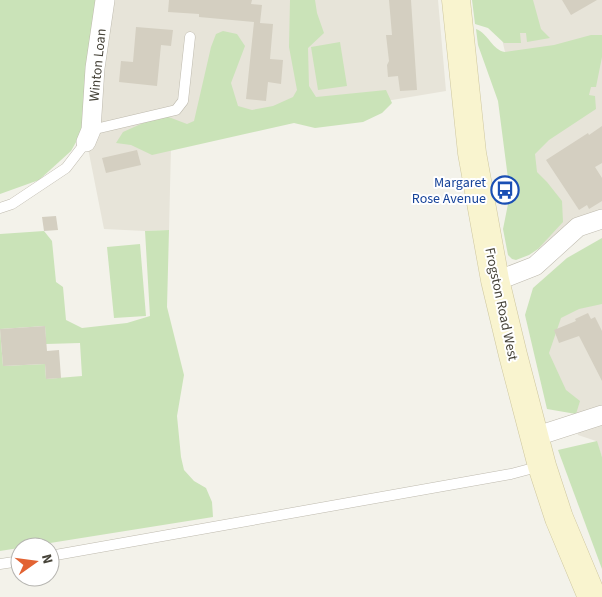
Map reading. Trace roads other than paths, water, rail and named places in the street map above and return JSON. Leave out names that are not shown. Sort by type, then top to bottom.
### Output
[{"type":"main road","name":"Frogston Road West","points":[[456,0],[472,153],[495,280],[542,466],[559,518],[592,597]]},
{"type":"street","name":"Winton Loan","points":[[89,136],[95,68],[105,0]]},
{"type":"street","points":[[495,280],[535,266],[578,227],[602,219]]},
{"type":"street","points":[[534,436],[602,415]]},
{"type":"lane","points":[[0,208],[12,204],[66,168],[89,136],[176,110],[183,101],[190,37]]},
{"type":"lane","points":[[60,554],[511,474],[542,466]]},
{"type":"place","name":"Margaret Rose Avenue","points":[[505,190]]}]
